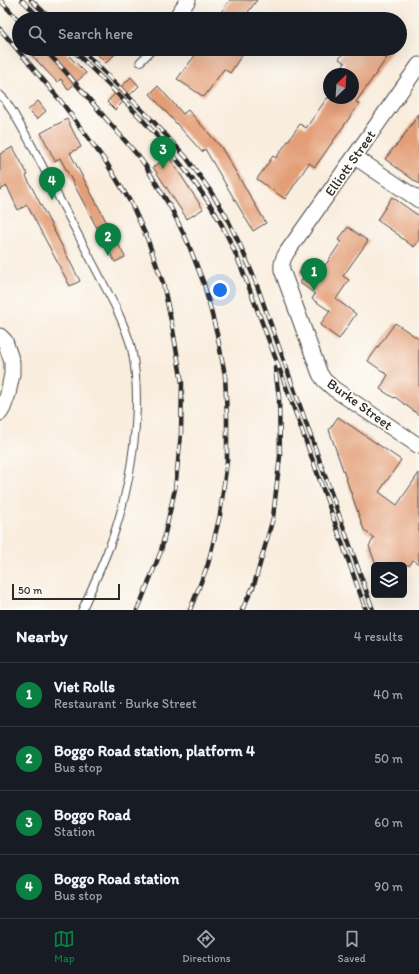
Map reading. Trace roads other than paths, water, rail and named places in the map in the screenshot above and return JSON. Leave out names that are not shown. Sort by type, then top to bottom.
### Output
[{"type":"street","points":[[180,12],[188,0]]},
{"type":"street","name":"Elliott Street","points":[[282,262],[287,252],[419,65]]},
{"type":"street","points":[[355,157],[419,200]]},
{"type":"street","name":"Burke Street","points":[[282,262],[282,270],[320,374],[324,380],[334,389],[419,446]]},
{"type":"street","points":[[0,336],[5,341],[12,362],[12,374],[8,394],[0,413]]},
{"type":"lane","points":[[140,62],[146,56]]},
{"type":"lane","points":[[0,95],[14,114],[31,144],[115,306],[126,330],[132,350],[136,377],[137,406],[130,472],[124,501],[115,531],[100,571],[82,610]]},
{"type":"railway","points":[[0,0],[12,13]]},
{"type":"railway","points":[[22,0],[34,12]]},
{"type":"railway","points":[[31,0],[44,12]]},
{"type":"railway","points":[[0,29],[12,43]]},
{"type":"railway","points":[[23,56],[60,100],[106,162],[131,203],[147,238],[163,283],[173,330],[182,383],[181,434],[175,489],[161,551],[137,610]]},
{"type":"railway","points":[[51,56],[139,157],[171,208],[188,243],[204,284],[217,334],[225,375],[227,461],[220,515],[208,564],[190,610]]},
{"type":"railway","points":[[79,56],[162,141],[194,182],[218,218],[241,266],[366,610]]},
{"type":"railway","points":[[88,56],[153,121],[186,157],[225,214],[255,280],[373,610]]},
{"type":"railway","points":[[242,610],[254,585],[273,518],[280,456],[279,397],[275,368]]},
{"type":"place","name":"Boggo Road","points":[[163,169]]},
{"type":"place","name":"Boggo Road station","points":[[52,200]]},
{"type":"place","name":"Boggo Road station, platform 4","points":[[108,256]]},
{"type":"place","name":"Viet Rolls","points":[[314,291]]}]
